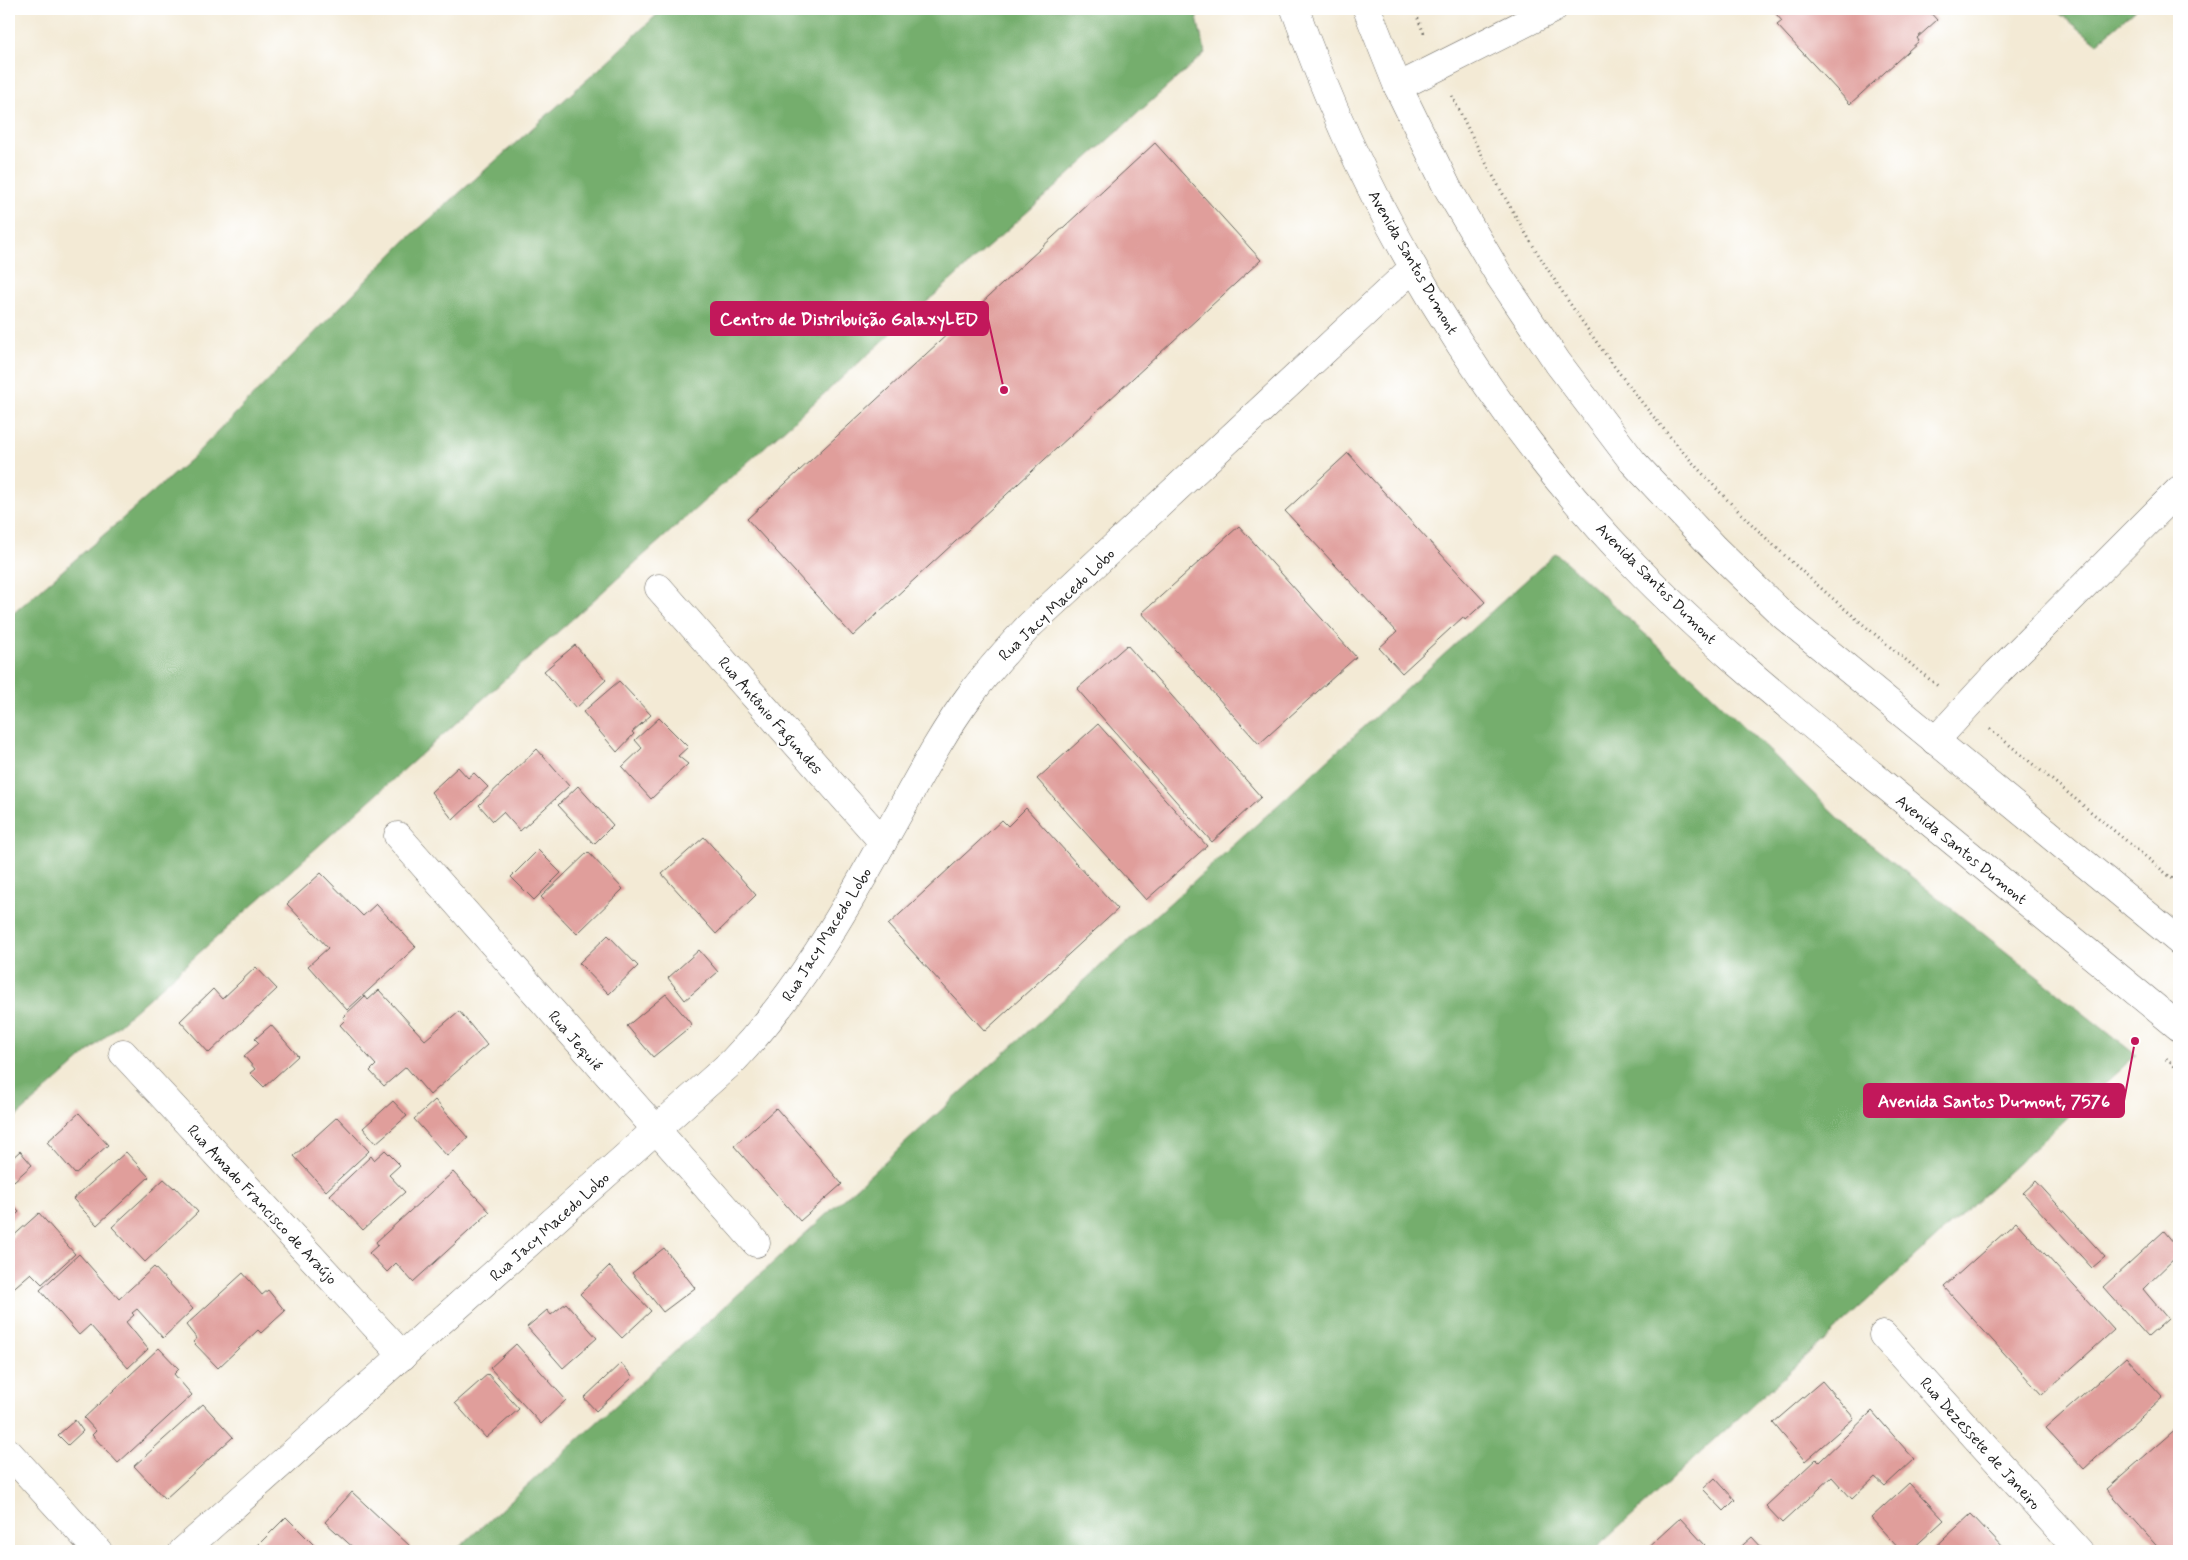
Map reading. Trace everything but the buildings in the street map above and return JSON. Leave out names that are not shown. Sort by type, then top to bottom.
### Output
[{"type":"street","name":"Avenida Santos Dumont","points":[[1294,9],[1315,68],[1362,170],[1414,268],[1446,321],[1506,410],[1569,493],[1633,564],[1710,638],[1799,715],[2179,1027]]},
{"type":"street","points":[[1367,9],[1398,87],[1447,186],[1500,277],[1558,363],[1634,462],[1714,548],[1784,616],[2179,941]]},
{"type":"street","points":[[1398,87],[1553,9]]},
{"type":"street","name":"Rua Jacy Macedo Lobo","points":[[183,1551],[733,1061],[761,1031],[808,967],[844,911],[920,773],[971,693],[1030,625],[1414,268]]},
{"type":"street","points":[[1935,741],[2179,490]]},
{"type":"street","name":"Rua Antônio Fagundes","points":[[659,588],[883,842]]},
{"type":"street","name":"Rua Jequié","points":[[398,836],[756,1243]]},
{"type":"street","name":"Rua Amado Francisco de Araújo","points":[[123,1053],[403,1356]]},
{"type":"street","name":"Rua Dezessete de Janeiro","points":[[1883,1335],[2079,1551]]},
{"type":"street","points":[[9,1452],[98,1551]]},
{"type":"path","points":[[1414,9],[1438,68],[1485,165],[1537,254],[1594,338],[1667,433],[1745,518],[1814,583],[2179,884]]},
{"type":"green space","points":[[663,9],[1195,9],[1205,53],[9,1123],[9,617],[190,460],[404,242],[598,70]]},
{"type":"green space","points":[[2054,9],[2136,9],[2097,43]]},
{"type":"green space","points":[[1556,553],[1699,683],[1845,824],[2136,1055],[1593,1551],[455,1551]]},
{"type":"place","name":"Centro de Distribuição GalaxyLED","points":[[1004,390]]},
{"type":"place","name":"Avenida Santos Dumont, 7576","points":[[2135,1041]]}]
